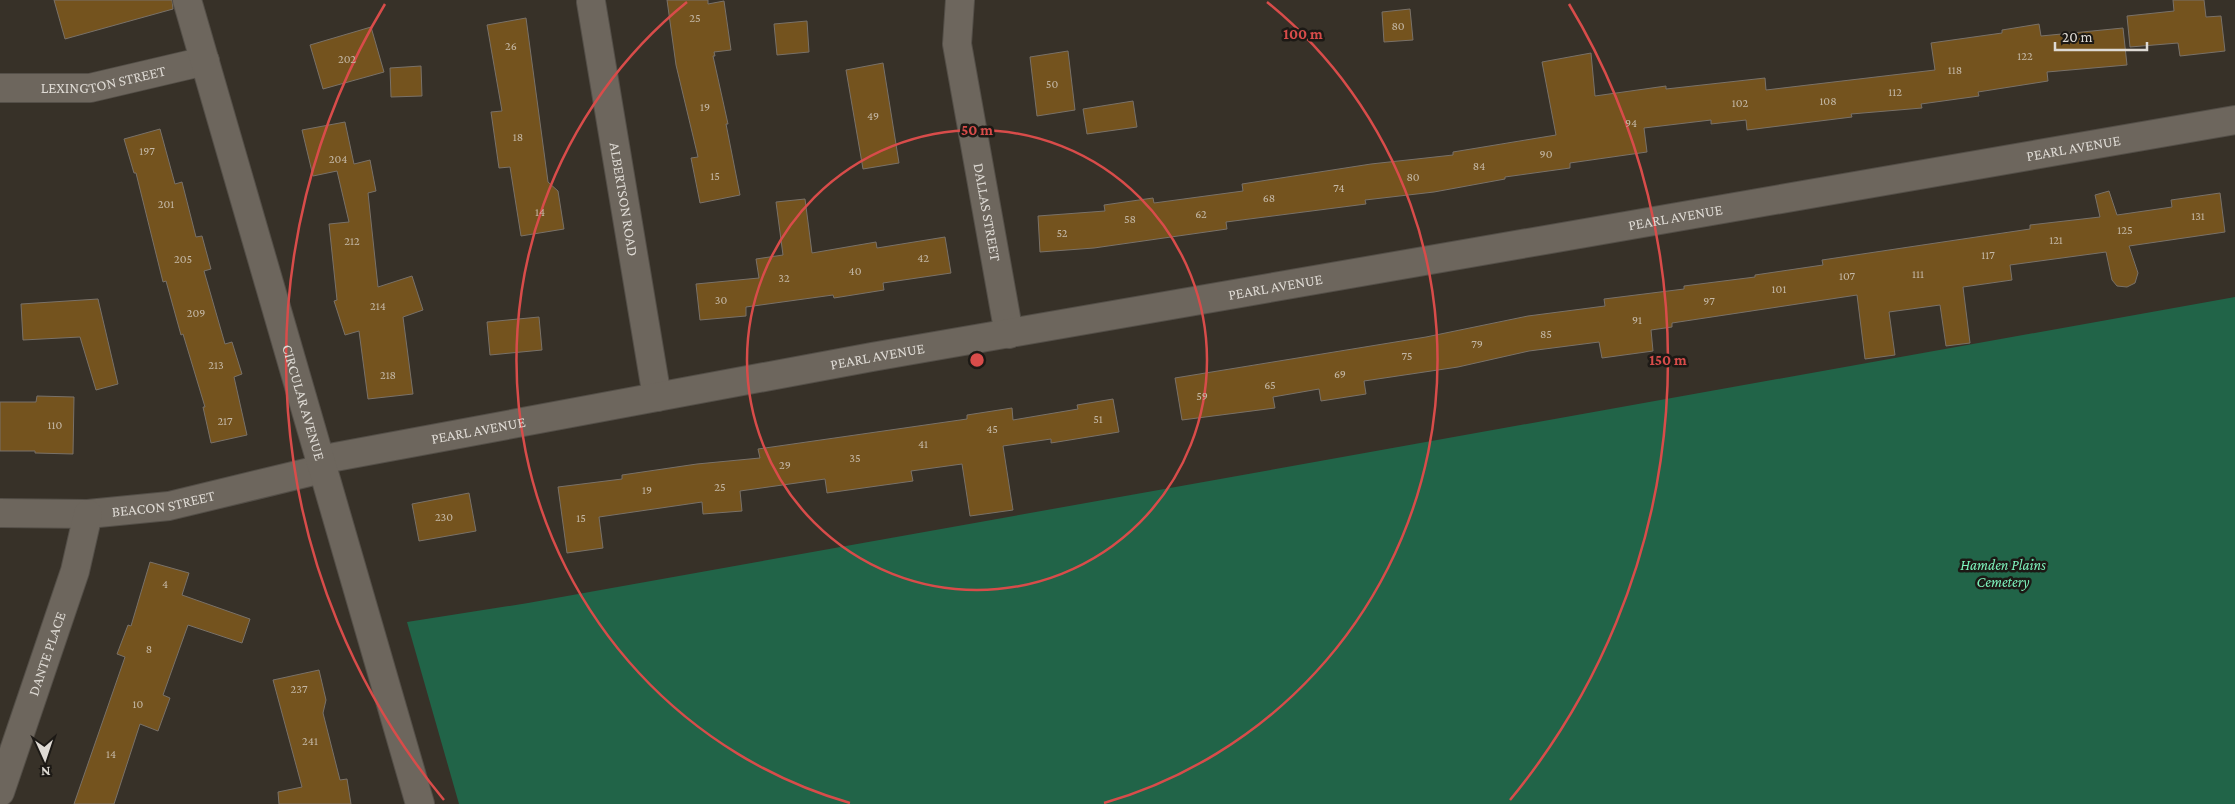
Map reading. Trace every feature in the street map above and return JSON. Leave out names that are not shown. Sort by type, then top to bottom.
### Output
[{"type":"street","name":"CIRCULAR AVENUE","points":[[187,0],[420,804]]},
{"type":"street","name":"DALLAS STREET","points":[[960,0],[957,44],[1010,334]]},
{"type":"street","name":"ALBERTSON ROAD","points":[[591,2],[657,397]]},
{"type":"street","name":"LEXINGTON STREET","points":[[0,88],[90,88],[205,61]]},
{"type":"street","name":"PEARL AVENUE","points":[[320,464],[657,397],[2235,120]]},
{"type":"street","name":"BEACON STREET","points":[[0,513],[88,514],[168,506],[320,464]]},
{"type":"street","name":"DANTE PLACE","points":[[0,792],[75,571],[88,514]]},
{"type":"green space","name":"Hamden Plains Cemetery","points":[[2235,297],[2235,804],[459,804],[407,622],[528,603]]},
{"type":"building","points":[[54,0],[172,0],[173,9],[65,39]]},
{"type":"building","points":[[667,0],[708,0],[708,4],[724,1],[731,50],[714,52],[715,56],[713,56],[728,124],[726,124],[740,195],[700,203],[691,158],[698,157],[676,65]]},
{"type":"building","points":[[2173,0],[2204,0],[2206,17],[2221,16],[2225,51],[2180,56],[2178,43],[2130,47],[2127,16],[2174,11]]},
{"type":"building","points":[[1410,9],[1413,40],[1384,42],[1382,12]]},
{"type":"building","points":[[526,18],[548,182],[558,191],[564,229],[521,236],[510,167],[499,168],[491,112],[502,111],[487,25]]},
{"type":"building","points":[[807,21],[809,52],[777,55],[774,24]]},
{"type":"building","points":[[2039,24],[2041,36],[2123,28],[2127,65],[2047,72],[2048,81],[1978,92],[1979,96],[1921,104],[1922,108],[1851,114],[1852,117],[1747,130],[1746,120],[1711,124],[1711,120],[1644,128],[1647,152],[1570,163],[1570,168],[1505,177],[1505,179],[1434,192],[1365,200],[1366,204],[1226,222],[1227,229],[1094,248],[1040,252],[1038,216],[1105,211],[1104,205],[1153,198],[1154,203],[1243,191],[1242,184],[1371,164],[1453,155],[1453,152],[1556,135],[1542,62],[1591,53],[1595,96],[1666,86],[1666,89],[1765,78],[1766,90],[1935,70],[1931,43],[2002,33],[2002,30]]},
{"type":"building","points":[[371,27],[384,72],[323,89],[310,45]]},
{"type":"building","points":[[1068,51],[1075,110],[1037,116],[1030,57]]},
{"type":"building","points":[[883,63],[899,163],[863,169],[846,70]]},
{"type":"building","points":[[421,66],[422,96],[391,97],[390,68]]},
{"type":"building","points":[[1133,101],[1137,127],[1087,134],[1083,109]]},
{"type":"building","points":[[345,122],[354,164],[370,160],[376,191],[368,193],[378,287],[412,276],[423,310],[403,317],[413,394],[368,399],[359,331],[345,335],[334,301],[337,300],[329,224],[349,222],[337,171],[313,176],[302,130]]},
{"type":"building","points":[[160,129],[175,184],[182,182],[196,237],[202,236],[211,269],[204,271],[225,344],[232,342],[242,374],[234,377],[247,435],[211,443],[203,407],[205,407],[183,334],[181,335],[166,281],[163,282],[136,173],[134,173],[124,139]]},
{"type":"building","points":[[2109,191],[2117,215],[2172,207],[2171,200],[2220,193],[2225,232],[2129,246],[2138,273],[2135,283],[2127,287],[2117,286],[2112,280],[2106,252],[2010,265],[2012,280],[1963,287],[1970,343],[1946,346],[1940,305],[1889,312],[1895,355],[1865,359],[1857,295],[1672,323],[1672,327],[1651,330],[1653,351],[1602,358],[1599,342],[1529,351],[1458,367],[1364,381],[1366,394],[1321,401],[1319,389],[1273,397],[1275,408],[1182,420],[1175,378],[1426,337],[1528,316],[1605,306],[1604,299],[1684,289],[1684,286],[1755,277],[1755,275],[1823,265],[1822,260],[2030,229],[2030,225],[2100,217],[2095,195]]},
{"type":"building","points":[[805,199],[812,253],[876,242],[877,248],[945,237],[951,273],[883,283],[884,290],[834,298],[833,295],[746,307],[746,316],[700,320],[696,284],[759,278],[756,259],[783,255],[776,202]]},
{"type":"building","points":[[98,299],[118,384],[96,390],[80,337],[23,340],[21,304]]},
{"type":"building","points":[[539,317],[542,350],[490,355],[487,322]]},
{"type":"building","points":[[37,396],[74,397],[73,454],[0,451],[0,402],[36,402]]},
{"type":"building","points":[[1113,399],[1119,432],[1051,443],[1051,439],[1003,446],[1013,510],[970,516],[962,464],[911,471],[913,481],[827,493],[825,479],[740,491],[742,511],[703,514],[702,502],[599,517],[603,548],[567,553],[558,487],[622,479],[622,475],[697,464],[760,458],[758,449],[967,419],[967,415],[1012,408],[1013,420],[1078,409],[1077,405]]},
{"type":"building","points":[[469,493],[476,531],[419,541],[412,504]]},
{"type":"building","points":[[150,562],[189,573],[182,595],[250,619],[242,643],[188,625],[163,695],[170,698],[158,731],[140,724],[114,804],[74,804],[125,657],[117,654],[128,625],[131,626]]},
{"type":"building","points":[[319,670],[326,700],[323,713],[340,780],[347,779],[351,804],[279,804],[278,792],[302,787],[273,680]]}]
